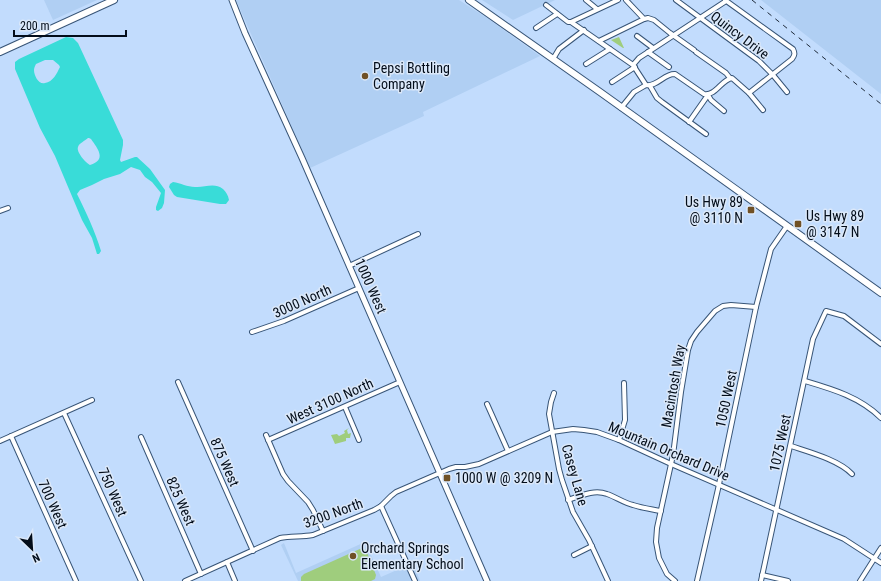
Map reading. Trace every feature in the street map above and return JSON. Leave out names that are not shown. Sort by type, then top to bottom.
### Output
[{"type":"main road","points":[[0,52],[114,0]]},
{"type":"main road","points":[[469,0],[881,293]]},
{"type":"street","name":"1000 West","points":[[232,0],[488,581]]},
{"type":"street","points":[[586,0],[597,9]]},
{"type":"street","points":[[571,22],[618,0]]},
{"type":"street","points":[[626,0],[644,19]]},
{"type":"street","name":"Quincy Drive","points":[[676,0],[759,61],[787,92]]},
{"type":"street","points":[[612,82],[634,66],[638,58],[726,0],[793,49],[794,52],[794,56],[792,58],[749,93]]},
{"type":"street","points":[[546,5],[568,22],[571,22],[584,30],[634,66],[657,98],[706,134]]},
{"type":"street","points":[[536,28],[557,14]]},
{"type":"street","points":[[599,41],[644,19],[651,18],[726,73],[730,78],[736,80],[763,110]]},
{"type":"street","points":[[553,59],[559,49],[584,30]]},
{"type":"street","points":[[637,36],[653,48]]},
{"type":"street","points":[[586,64],[610,49]]},
{"type":"street","points":[[648,52],[669,67]]},
{"type":"street","points":[[621,108],[634,92],[670,74],[675,74],[704,94],[708,95],[711,100],[724,111]]},
{"type":"street","points":[[689,122],[708,95],[730,78]]},
{"type":"street","points":[[0,211],[8,208]]},
{"type":"street","name":"1050 West","points":[[697,581],[756,307],[771,249],[786,226]]},
{"type":"street","points":[[349,266],[418,234]]},
{"type":"street","name":"3000 North","points":[[252,332],[284,321],[359,288]]},
{"type":"street","name":"Macintosh Way","points":[[675,581],[668,574],[659,558],[656,542],[657,528],[673,455],[680,392],[688,350],[691,341],[697,332],[715,311],[731,305],[756,307]]},
{"type":"street","name":"1075 West","points":[[761,581],[813,339],[826,311],[844,316],[881,344]]},
{"type":"street","points":[[804,381],[833,389],[853,398],[881,418]]},
{"type":"street","name":"875 West","points":[[178,382],[253,551]]},
{"type":"street","name":"West 3100 North","points":[[268,440],[400,382]]},
{"type":"street","points":[[619,440],[626,420],[624,383]]},
{"type":"street","name":"Casey Lane","points":[[554,393],[550,402],[549,414],[559,469],[573,512],[592,546],[608,581]]},
{"type":"street","points":[[0,441],[92,400]]},
{"type":"street","points":[[486,404],[508,451]]},
{"type":"street","points":[[345,407],[359,440]]},
{"type":"street","name":"750 West","points":[[64,413],[141,581]]},
{"type":"street","name":"Mountain Orchard Drive","points":[[440,473],[449,469],[473,466],[552,432],[573,429],[597,432],[619,440],[671,464],[844,538],[881,563]]},
{"type":"street","points":[[266,435],[283,474],[314,510],[323,531]]},
{"type":"street","name":"700 West","points":[[11,436],[76,581]]},
{"type":"street","name":"825 West","points":[[141,437],[201,574]]},
{"type":"street","points":[[791,446],[821,456],[847,468],[852,474]]},
{"type":"street","name":"3200 North","points":[[185,581],[280,538],[297,536],[305,537],[368,512],[381,506],[396,492],[440,473]]},
{"type":"street","points":[[568,500],[588,493],[601,492],[607,493],[633,505],[661,511]]},
{"type":"street","points":[[381,506],[415,581]]},
{"type":"street","points":[[574,555],[592,546]]},
{"type":"street","points":[[860,581],[881,548]]},
{"type":"street","points":[[227,562],[235,581]]},
{"type":"street","points":[[762,575],[788,581]]},
{"type":"shaded area","points":[[44,0],[97,0],[53,20]]},
{"type":"shaded area","points":[[236,0],[459,0],[540,56],[423,112],[424,116],[310,168]]},
{"type":"shaded area","points":[[482,0],[555,0],[513,20]]},
{"type":"shaded area","points":[[761,0],[881,0],[881,94]]},
{"type":"shaded area","points":[[66,37],[73,38],[78,43],[123,140],[121,162],[137,157],[150,169],[165,190],[164,203],[162,208],[158,211],[156,210],[156,207],[161,193],[140,170],[131,167],[120,174],[104,179],[80,190],[77,194],[96,236],[101,251],[99,254],[97,254],[92,238],[82,220],[55,156],[40,128],[15,69],[15,62]],"holes":[[[45,60],[53,60],[60,67],[52,79],[48,82],[41,83],[37,80],[34,69],[36,64]],[[88,138],[91,139],[100,154],[98,160],[90,165],[78,152],[78,147],[80,144]]]},
{"type":"shaded area","points":[[619,37],[624,48],[611,40]]},
{"type":"shaded area","points":[[173,182],[192,187],[220,187],[226,192],[229,200],[226,204],[220,204],[177,197],[169,187]]},
{"type":"shaded area","points":[[349,428],[347,430],[348,434],[351,433],[350,438],[346,438],[346,441],[335,444],[331,435],[337,434],[339,436],[345,433],[344,431]]},
{"type":"shaded area","name":"Orchard Springs Elementary School","points":[[365,542],[381,577],[413,563],[420,581],[298,581],[281,545],[284,543],[296,573]]},
{"type":"shaded area","name":"Orchard Springs Elementary School","points":[[362,548],[366,550],[376,575],[375,579],[371,581],[301,581],[301,577],[304,574]]},
{"type":"railway","points":[[752,0],[881,104]]},
{"type":"place","name":"Pepsi Bottling Company","points":[[365,76]]},
{"type":"place","name":"Us Hwy 89 @ 3110 N","points":[[751,210]]},
{"type":"place","name":"Us Hwy 89 @ 3147 N","points":[[798,224]]},
{"type":"place","name":"1000 W @ 3209 N","points":[[447,478]]},
{"type":"place","name":"Orchard Springs Elementary School","points":[[353,556]]}]
